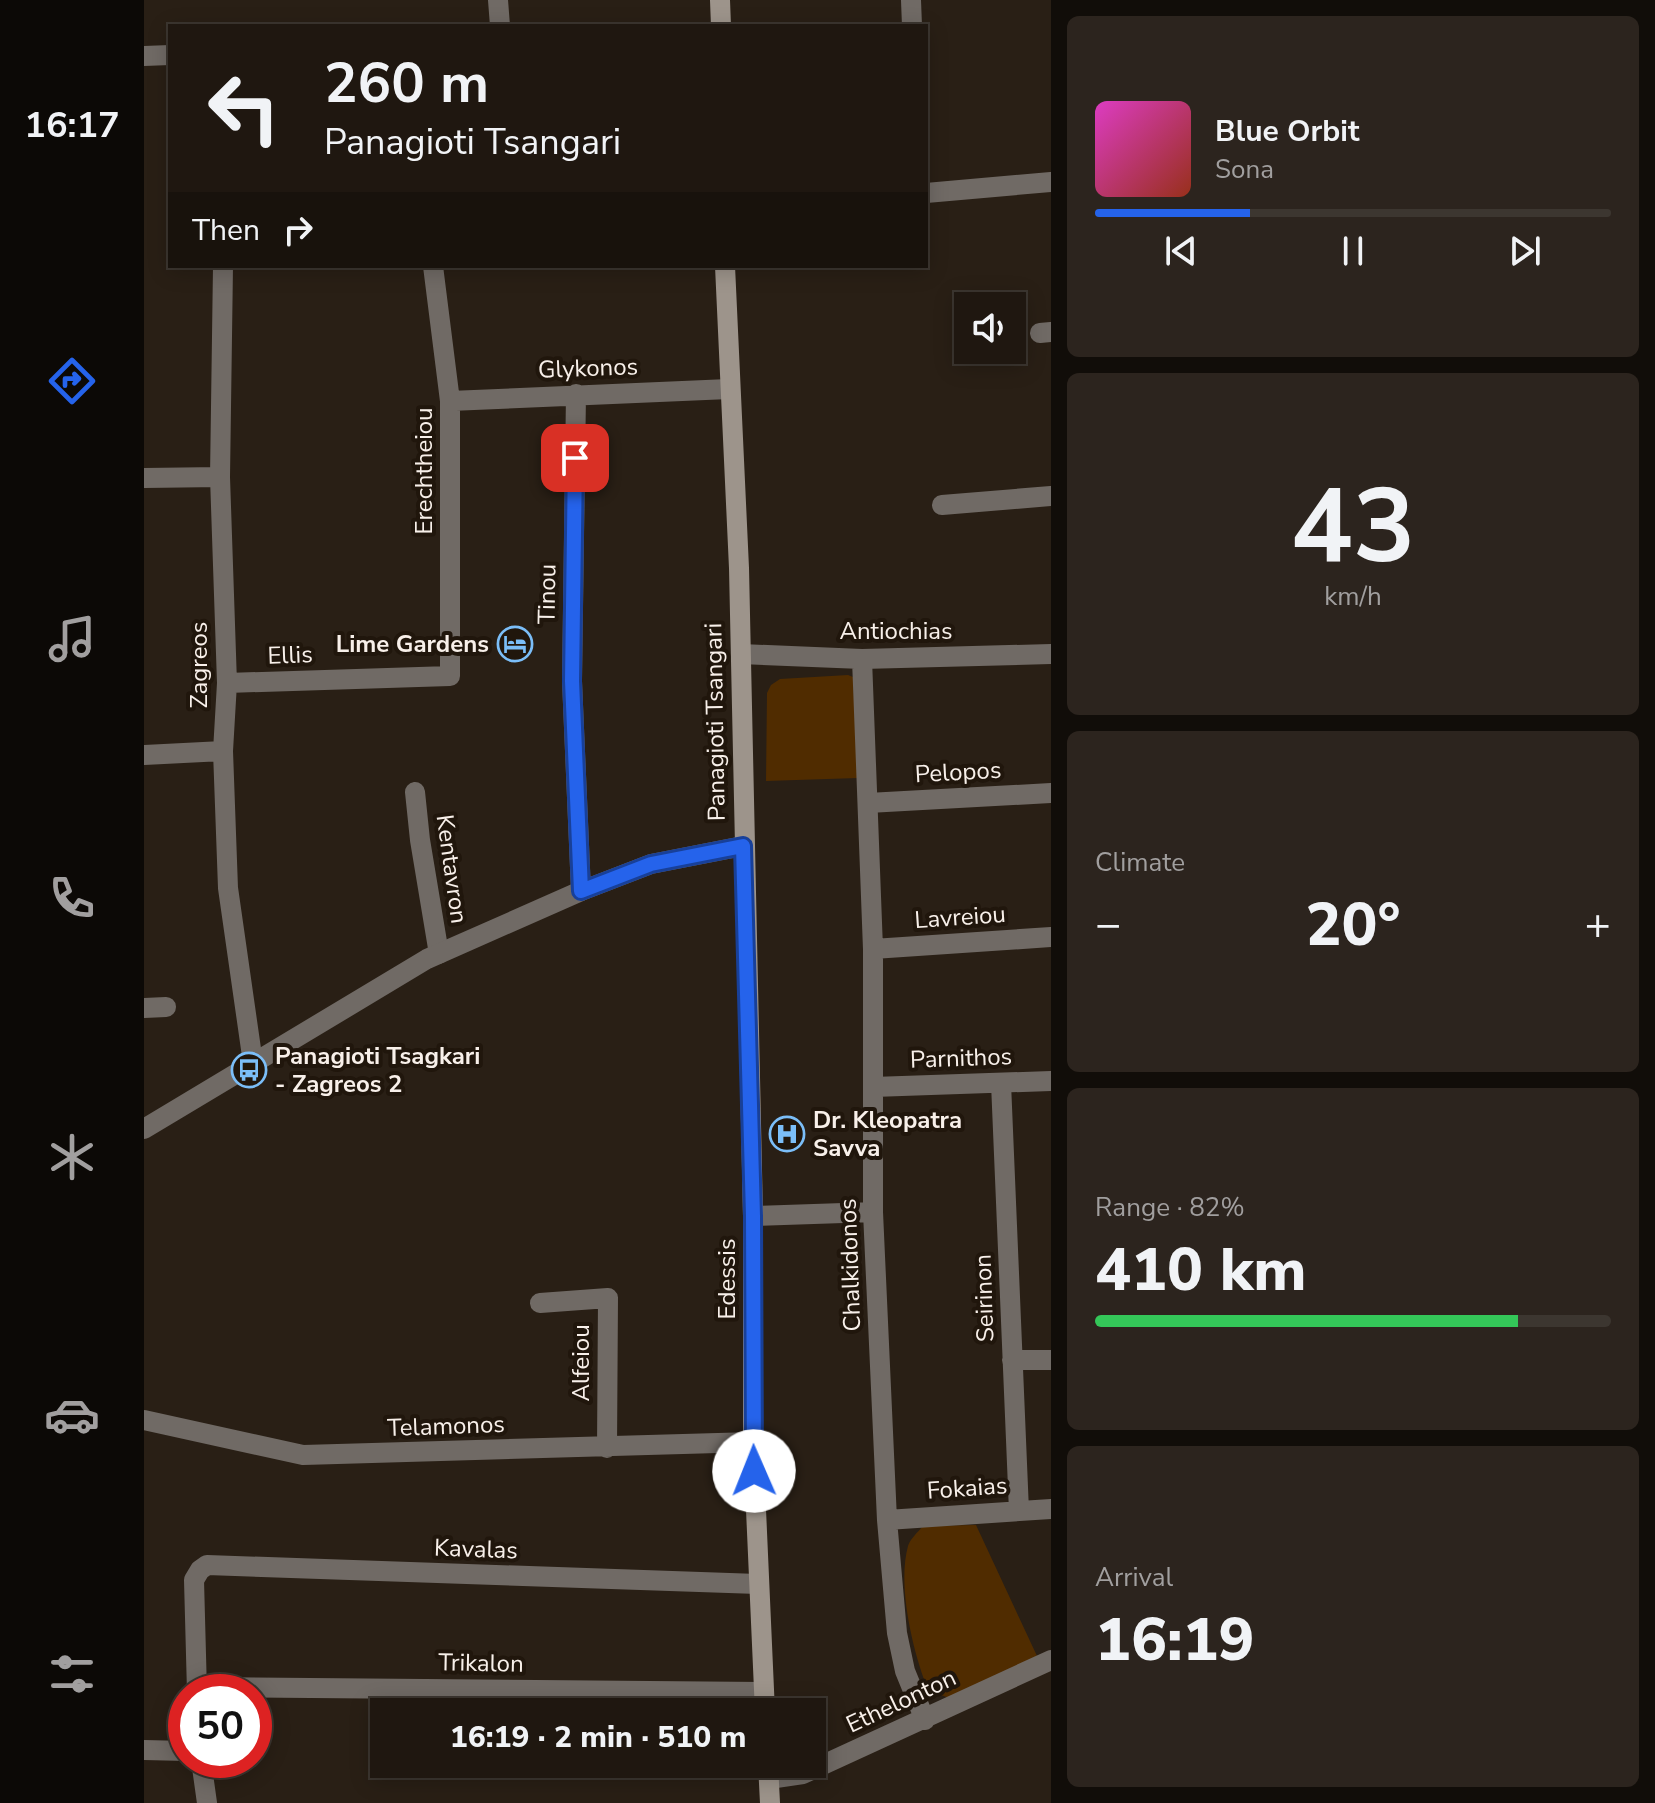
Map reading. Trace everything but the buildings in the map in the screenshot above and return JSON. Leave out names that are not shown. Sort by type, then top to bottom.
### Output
[{"type":"main road","points":[[720,0],[721,24]]},
{"type":"main road","name":"Panagioti Tsangari","points":[[725,268],[741,654],[743,846]]},
{"type":"main road","name":"Edessis","points":[[743,846],[753,1216],[753,1442],[765,1698]]},
{"type":"main road","points":[[769,1778],[770,1803]]},
{"type":"street","points":[[498,0],[500,24]]},
{"type":"street","points":[[911,0],[912,24]]},
{"type":"street","points":[[144,56],[168,55]]},
{"type":"street","points":[[928,193],[1051,182]]},
{"type":"street","name":"Zagreos","points":[[223,268],[220,477],[227,683],[223,751],[228,888],[253,1063]]},
{"type":"street","name":"Erechtheiou","points":[[433,268],[450,401],[450,676]]},
{"type":"street","name":"Glykonos","points":[[450,401],[729,389]]},
{"type":"street","name":"Tinou","points":[[576,394],[572,681],[581,891]]},
{"type":"street","points":[[144,478],[220,477]]},
{"type":"street","points":[[942,505],[1051,496]]},
{"type":"street","name":"Antiochias","points":[[741,654],[862,659],[1051,654]]},
{"type":"street","name":"Chalkidonos","points":[[862,659],[873,949],[873,1212],[887,1520],[897,1633],[905,1671],[925,1720]]},
{"type":"street","name":"Ellis","points":[[227,683],[450,676]]},
{"type":"street","points":[[144,755],[223,751]]},
{"type":"street","name":"Kentavron","points":[[415,792],[439,954]]},
{"type":"street","name":"Pelopos","points":[[868,803],[1051,793]]},
{"type":"street","name":"Panagioti Tsangari","points":[[144,1129],[439,954],[581,891],[651,864],[743,846]]},
{"type":"street","name":"Lavreiou","points":[[873,949],[1051,937]]},
{"type":"street","points":[[144,1008],[166,1007]]},
{"type":"street","name":"Parnithos","points":[[873,1087],[1051,1081]]},
{"type":"street","name":"Seirinon","points":[[1001,1083],[1019,1511]]},
{"type":"street","points":[[753,1216],[873,1212]]},
{"type":"street","name":"Alfeiou","points":[[540,1303],[608,1298],[607,1448]]},
{"type":"street","points":[[1012,1360],[1051,1360]]},
{"type":"street","name":"Telamonos","points":[[144,1420],[303,1455],[753,1442]]},
{"type":"street","name":"Fokaias","points":[[887,1520],[1051,1509]]},
{"type":"street","name":"Kavalas","points":[[197,1674],[196,1575],[207,1565],[758,1584]]},
{"type":"street","name":"Ethelonton","points":[[826,1764],[1051,1660]]},
{"type":"street","name":"Trikalon","points":[[272,1691],[590,1698]]},
{"type":"street","points":[[144,1750],[168,1751]]},
{"type":"street","points":[[204,1778],[207,1803]]},
{"type":"shaded area","points":[[853,677],[858,778],[766,781],[767,693],[771,685],[780,679]]},
{"type":"shaded area","points":[[976,1525],[1037,1656],[949,1698],[928,1690],[922,1675],[908,1619],[905,1562],[909,1543],[923,1526]]},
{"type":"place","name":"Lime Gardens","points":[[515,644]]},
{"type":"place","name":"Panagioti Tsagkari - Zagreos 2","points":[[249,1070]]},
{"type":"place","name":"Dr. Kleopatra Savva","points":[[787,1134]]},
{"type":"route","points":[[575,458],[572,681],[581,891],[651,864],[743,846],[753,1216],[754,1471]]}]
